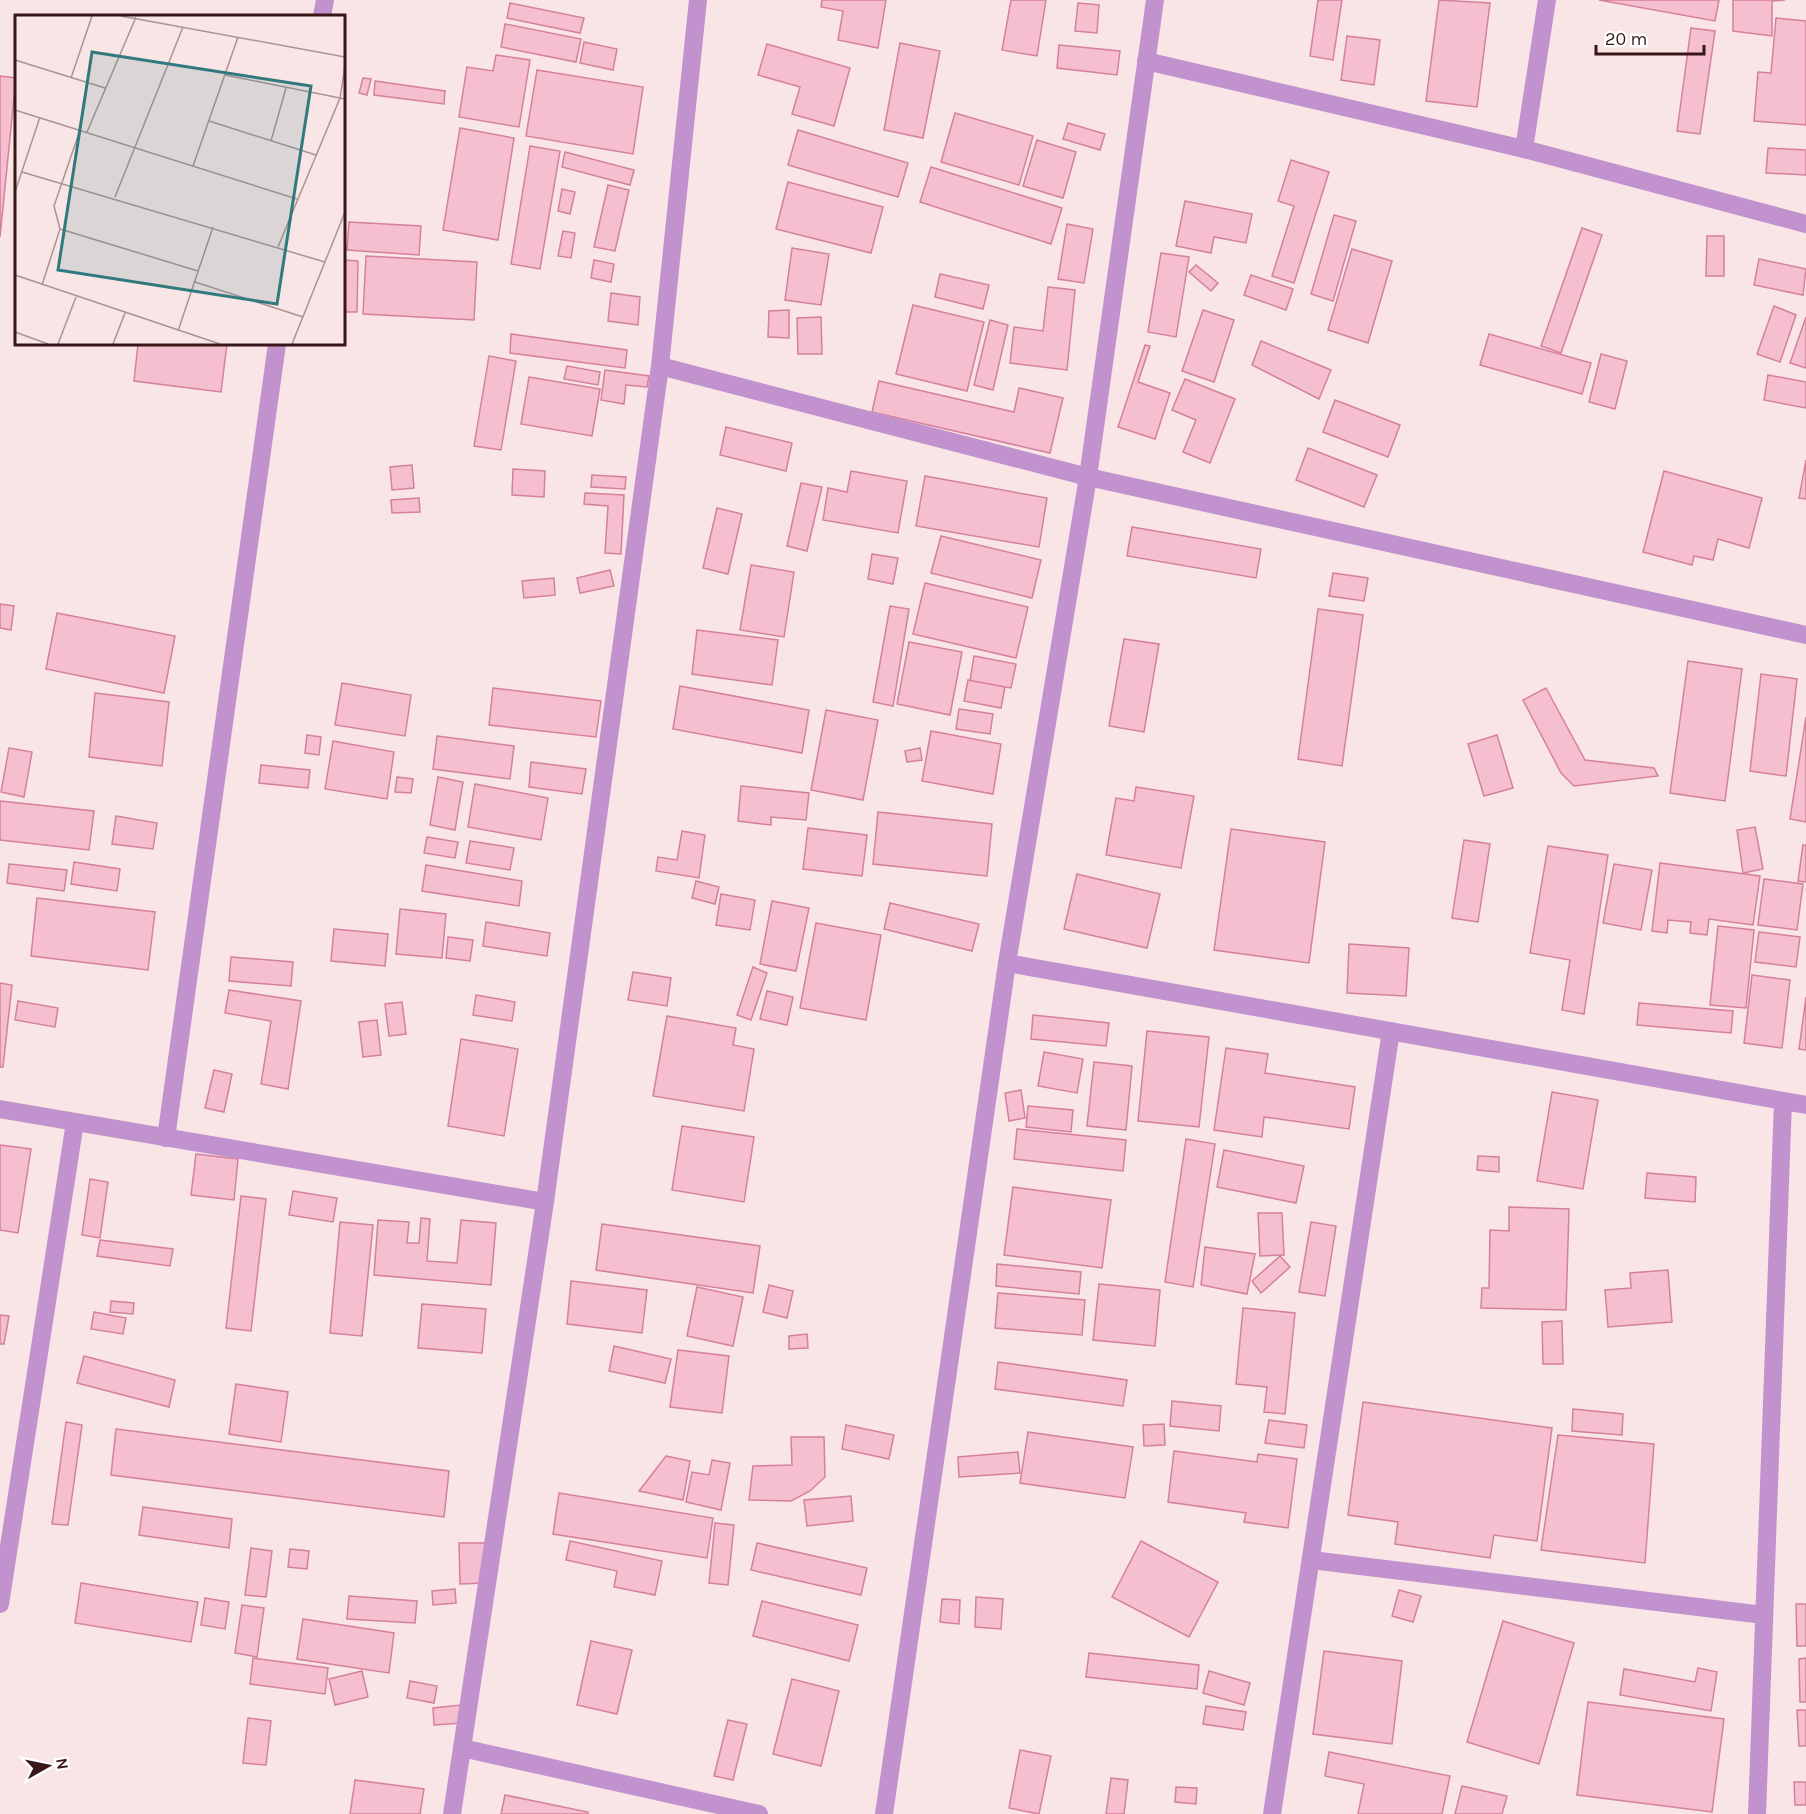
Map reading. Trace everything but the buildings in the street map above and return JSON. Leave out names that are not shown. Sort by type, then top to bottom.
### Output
[{"type":"street","points":[[322,15],[325,0]]},
{"type":"street","points":[[452,1814],[545,1202],[660,366],[698,0]]},
{"type":"street","points":[[1524,149],[1546,0]]},
{"type":"street","points":[[884,1814],[1006,963],[1088,477],[1146,62],[1148,1]]},
{"type":"street","points":[[1146,62],[1524,149],[1806,224]]},
{"type":"street","points":[[166,1138],[277,345]]},
{"type":"street","points":[[660,366],[1088,477],[1806,634]]},
{"type":"street","points":[[1006,963],[1806,1105]]},
{"type":"street","points":[[1272,1814],[1391,1031]]},
{"type":"street","points":[[1756,1814],[1783,1101]]},
{"type":"street","points":[[0,1109],[545,1202]]},
{"type":"street","points":[[0,1604],[75,1122]]},
{"type":"street","points":[[1311,1560],[1764,1615]]},
{"type":"street","points":[[462,1748],[759,1814]]}]
